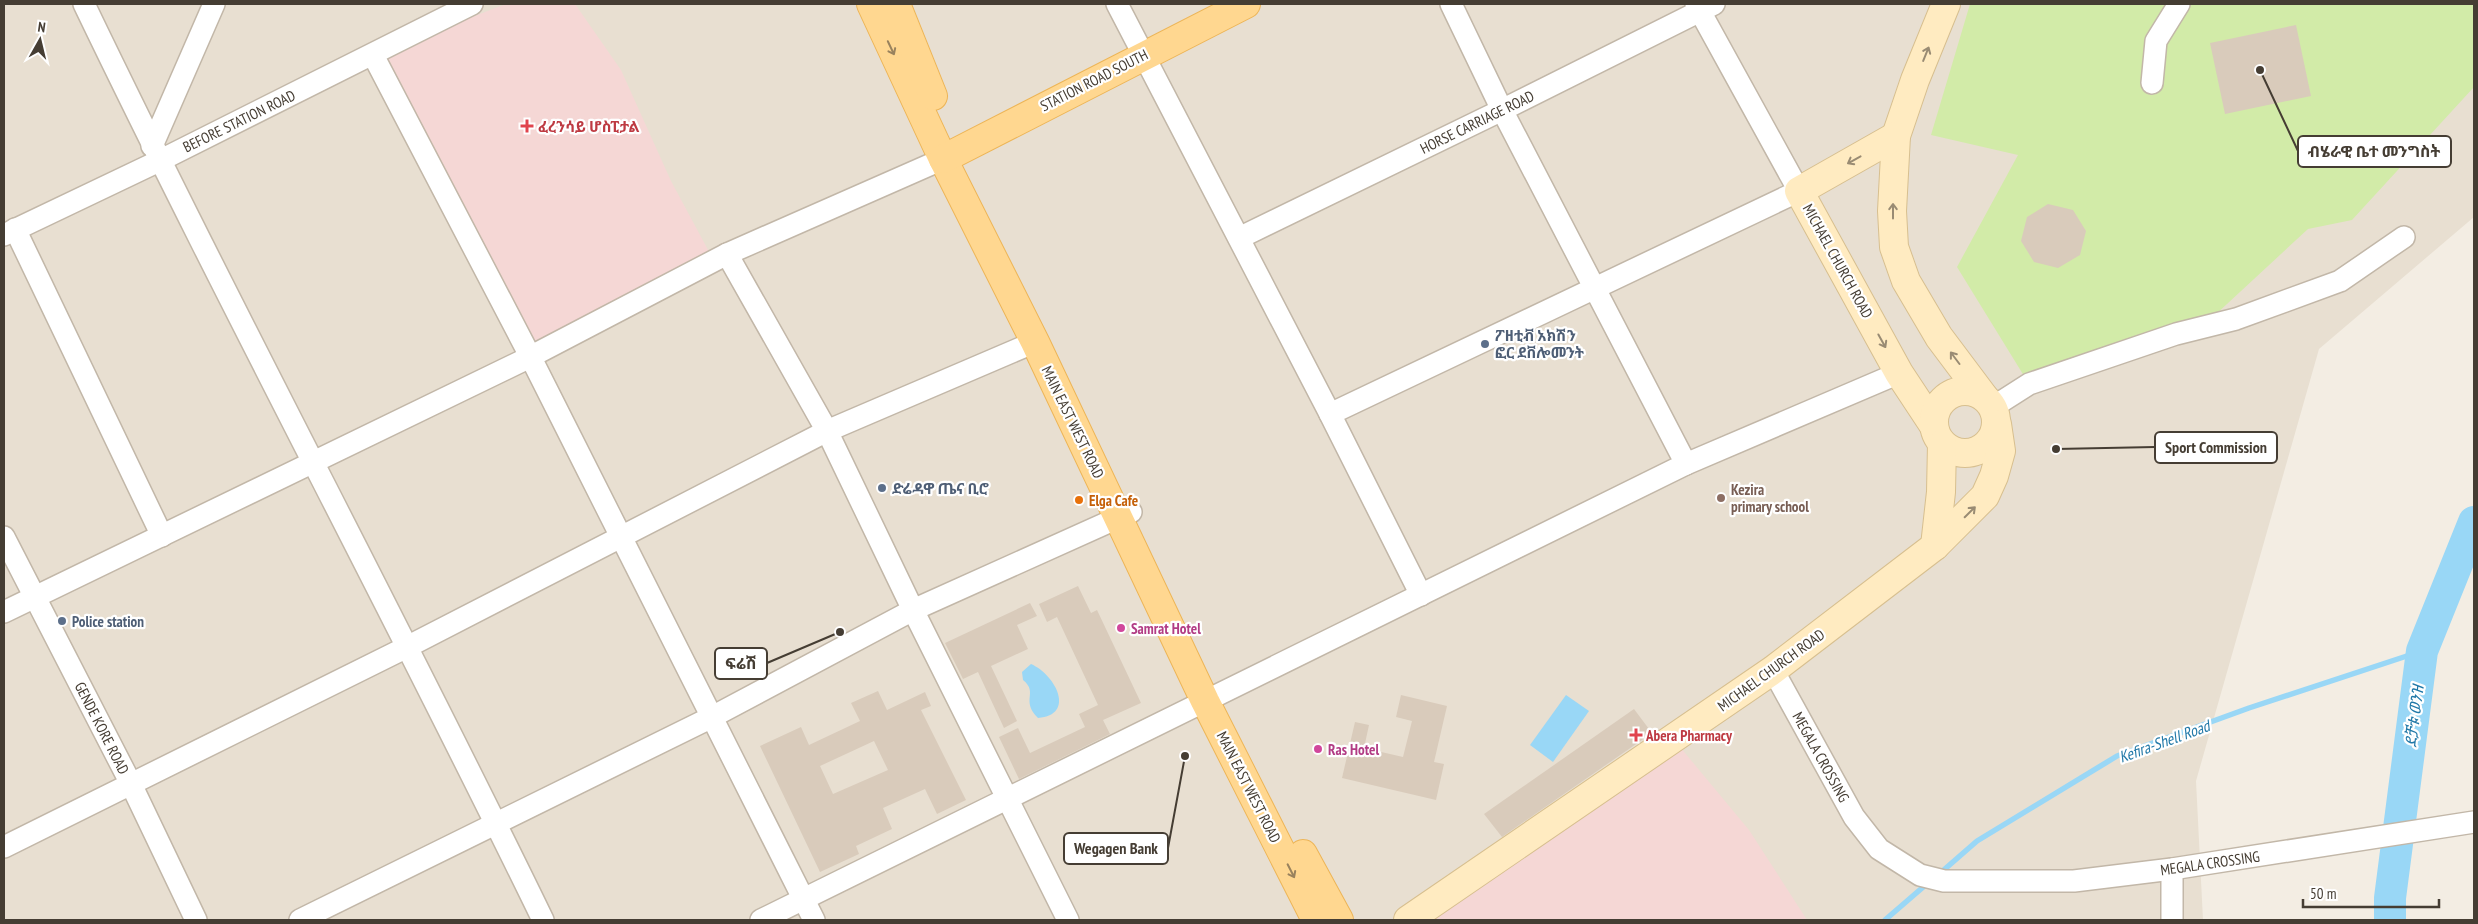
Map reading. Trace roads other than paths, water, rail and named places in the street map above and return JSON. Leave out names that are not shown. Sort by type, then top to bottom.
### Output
[{"type":"main road","name":"MAIN EAST WEST ROAD","points":[[871,4],[949,156],[1125,515],[1316,920]]},
{"type":"main road","name":"MAIN EAST WEST ROAD","points":[[896,4],[949,156],[1035,342],[1125,515]]},
{"type":"main road","name":"STATION ROAD SOUTH","points":[[949,156],[1142,55],[1246,4]]},
{"type":"main road","name":"MICHAEL CHURCH ROAD","points":[[1408,920],[1773,670],[1935,546],[1986,496],[2001,451],[1991,410],[1939,337],[1906,281],[1894,247],[1892,211],[1896,136],[1915,80],[1946,4]]},
{"type":"main road","name":"MICHAEL CHURCH ROAD","points":[[1896,136],[1799,191],[1899,373],[1938,435]]},
{"type":"main road","points":[[1935,546],[1941,492],[1938,435],[1937,408],[1951,394],[1970,391],[1991,410],[1994,436],[1987,444],[1974,452],[1954,452],[1938,435]]},
{"type":"main road","name":"MAIN EAST WEST ROAD","points":[[1211,698],[1339,920]]},
{"type":"street","points":[[84,4],[156,153],[314,462],[543,920]]},
{"type":"street","points":[[156,153],[214,4]]},
{"type":"street","name":"BEFORE STATION ROAD","points":[[10,232],[156,153],[373,55],[452,9],[472,4]]},
{"type":"street","points":[[1117,4],[1330,414],[1421,595]]},
{"type":"street","points":[[1451,4],[1502,110],[1686,464]]},
{"type":"street","points":[[2152,83],[2156,41],[2179,4]]},
{"type":"street","points":[[1330,414],[1799,191],[1703,6]]},
{"type":"street","name":"HORSE CARRIAGE ROAD","points":[[1239,238],[1502,110],[1703,6]]},
{"type":"street","points":[[373,55],[530,356],[814,920]]},
{"type":"street","points":[[4,612],[530,356],[727,254],[949,156]]},
{"type":"street","points":[[10,232],[162,536]]},
{"type":"street","points":[[1991,410],[2029,384],[2176,334],[2236,319],[2340,281],[2404,237]]},
{"type":"street","points":[[727,254],[827,431],[913,610],[1068,920]]},
{"type":"street","points":[[4,847],[130,782],[407,647],[827,431],[1035,342]]},
{"type":"street","points":[[761,920],[1686,464],[1899,373]]},
{"type":"street","points":[[300,920],[497,825],[712,717],[913,610],[1125,515]]},
{"type":"street","name":"GENDE KORE ROAD","points":[[4,537],[130,782],[196,920]]},
{"type":"street","name":"MEGALA CROSSING","points":[[1773,670],[1854,817],[1879,849],[1897,863],[1920,875],[1944,882],[2074,880],[2172,869],[2474,822]]},
{"type":"street","points":[[2172,869],[2172,920]]},
{"type":"water","points":[[1031,664],[1048,677],[1058,694],[1059,702],[1056,710],[1050,715],[1038,718],[1030,706],[1030,689],[1023,680],[1022,672]]},
{"type":"water","points":[[1566,695],[1589,711],[1553,762],[1530,745]]},
{"type":"waterway","name":"ደቻቱ ወንዝ","points":[[2390,920],[2390,898],[2422,651],[2474,522]]},
{"type":"waterway","name":"Kefira-Shell Road","points":[[1938,875],[1977,841],[2117,756],[2249,708],[2422,651]]},
{"type":"waterway","name":"Kefira-Shell Road","points":[[1885,920],[1929,882]]},
{"type":"place","name":"ብሄራዊ ቤተ መንግስት","points":[[2260,70]]},
{"type":"place","name":"ፈረንሳይ ሆስፒታል","points":[[527,126]]},
{"type":"place","name":"ፖዘቲቭ አክሽን ፎር ደቨሎመንት","points":[[1485,344]]},
{"type":"place","name":"Sport Commission","points":[[2056,449]]},
{"type":"place","name":"ድሬዳዋ ጤና ቢሮ","points":[[882,488]]},
{"type":"place","name":"Kezira primary school","points":[[1721,498]]},
{"type":"place","name":"Elga Cafe","points":[[1079,500]]},
{"type":"place","name":"Police station","points":[[62,621]]},
{"type":"place","name":"Samrat Hotel","points":[[1121,628]]},
{"type":"place","name":"ፍሬሽ","points":[[840,632]]},
{"type":"place","name":"Abera Pharmacy","points":[[1636,735]]},
{"type":"place","name":"Ras Hotel","points":[[1318,749]]},
{"type":"place","name":"Wegagen Bank","points":[[1185,756]]}]
